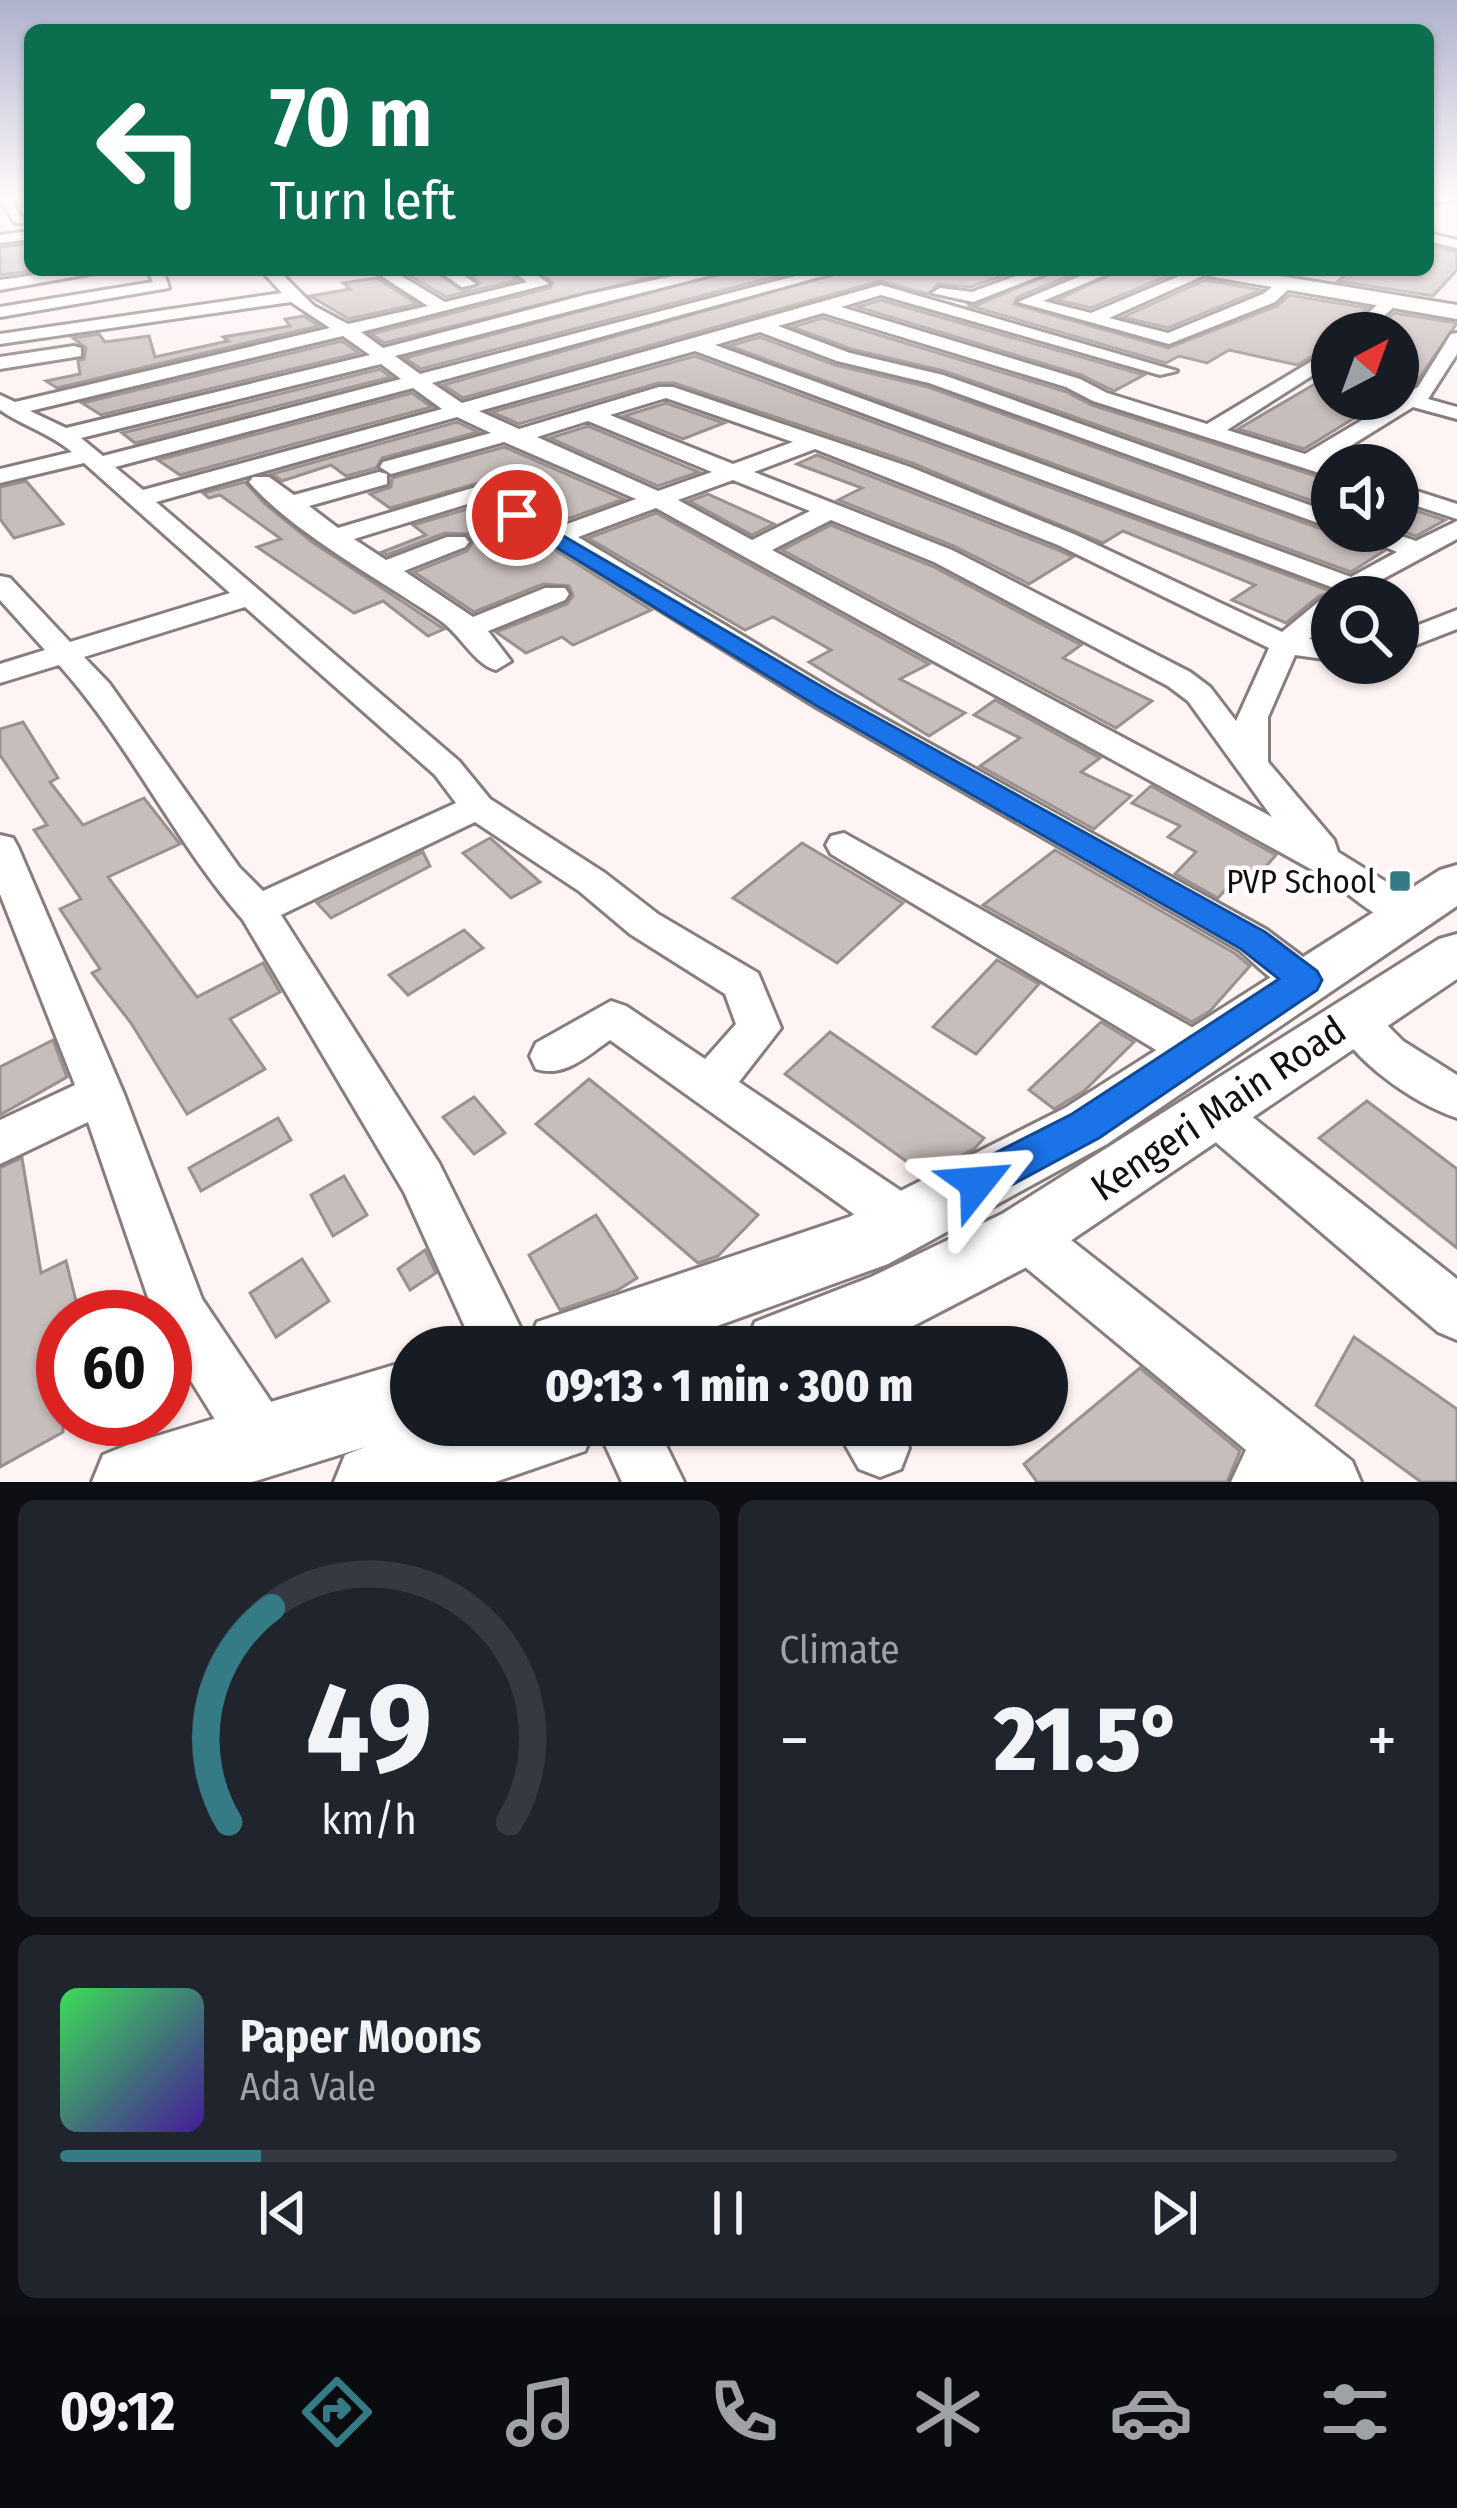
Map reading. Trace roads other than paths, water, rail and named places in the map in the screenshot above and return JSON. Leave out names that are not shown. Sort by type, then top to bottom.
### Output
[{"type":"main road","points":[[1265,276],[1457,312]]},
{"type":"main road","name":"Kengeri Main Road","points":[[623,1326],[865,1242],[1086,1126],[1432,898]]},
{"type":"main road","name":"Kengeri Main Road","points":[[836,1326],[1025,1235],[1215,1114],[1352,1017],[1457,953]]},
{"type":"main road","points":[[130,1482],[390,1403]]},
{"type":"main road","points":[[372,1482],[490,1446]]},
{"type":"street","points":[[0,284],[43,276]]},
{"type":"street","points":[[274,276],[300,304],[348,331],[456,409],[661,502],[1340,869],[1432,898]]},
{"type":"street","points":[[392,276],[444,308]]},
{"type":"street","points":[[455,276],[468,284]]},
{"type":"street","points":[[528,276],[593,298]]},
{"type":"street","points":[[383,358],[382,354],[593,298],[695,276]]},
{"type":"street","points":[[43,432],[421,383],[815,276]]},
{"type":"street","points":[[988,276],[1014,283]]},
{"type":"street","points":[[929,291],[970,298],[1032,276]]},
{"type":"street","points":[[1026,302],[1093,276]]},
{"type":"street","points":[[878,408],[935,379],[1194,276]]},
{"type":"street","points":[[0,312],[159,278],[176,314]]},
{"type":"street","points":[[142,498],[696,345],[822,307],[878,281],[1045,337],[1167,371]]},
{"type":"street","points":[[994,295],[1169,339],[1269,298],[1287,283]]},
{"type":"street","points":[[0,476],[43,432],[348,331],[541,284]]},
{"type":"street","points":[[1379,312],[1392,301]]},
{"type":"street","points":[[0,339],[176,314],[300,304]]},
{"type":"street","points":[[192,331],[300,304]]},
{"type":"street","points":[[822,307],[1073,383],[1100,397],[1311,463]]},
{"type":"street","points":[[759,325],[844,357],[935,379],[1311,513]]},
{"type":"street","points":[[1419,397],[1457,338]]},
{"type":"street","points":[[696,345],[1166,515],[1311,582]]},
{"type":"street","points":[[0,363],[74,352]]},
{"type":"street","points":[[43,432],[383,358]]},
{"type":"street","points":[[1210,431],[1311,369]]},
{"type":"street","points":[[290,504],[666,391],[817,441],[1067,540],[1285,645],[1311,648]]},
{"type":"street","points":[[1419,403],[1457,413]]},
{"type":"street","points":[[591,415],[943,556],[1179,679],[1199,694],[1294,823],[1340,869]]},
{"type":"street","points":[[1308,462],[1380,420]]},
{"type":"street","points":[[43,432],[142,498],[446,768],[477,807],[592,882],[644,924],[743,984],[759,1028],[708,1086]]},
{"type":"street","points":[[558,536],[738,474],[817,441]]},
{"type":"street","points":[[1166,515],[1213,479]]},
{"type":"street","points":[[261,482],[471,628],[496,661]]},
{"type":"street","points":[[334,537],[476,494],[558,536],[826,700],[1253,940],[1304,980]]},
{"type":"street","points":[[1419,499],[1457,512]]},
{"type":"street","points":[[752,550],[830,511]]},
{"type":"street","points":[[1419,548],[1457,529]]},
{"type":"street","points":[[384,571],[456,542]]},
{"type":"street","points":[[1374,576],[1413,552]]},
{"type":"street","points":[[4,594],[98,690],[226,876],[257,910],[422,1178],[492,1326]]},
{"type":"street","points":[[471,628],[555,594]]},
{"type":"street","points":[[0,674],[250,596]]},
{"type":"street","points":[[1419,635],[1457,620]]},
{"type":"street","points":[[1251,763],[1252,716],[1285,645],[1311,623]]},
{"type":"street","points":[[257,910],[477,807]]},
{"type":"street","points":[[844,845],[1197,1052]]},
{"type":"street","points":[[0,847],[101,1094],[181,1316],[263,1442]]},
{"type":"street","points":[[1352,1017],[1388,1054],[1457,1100]]},
{"type":"street","points":[[552,1056],[610,1018],[904,1221]]},
{"type":"street","points":[[0,1143],[101,1094]]},
{"type":"street","points":[[1215,1114],[1457,1312]]},
{"type":"street","points":[[1025,1235],[1273,1463],[1331,1482]]},
{"type":"street","points":[[636,1446],[654,1482]]},
{"type":"place","name":"PVP School","points":[[1400,881]]}]
